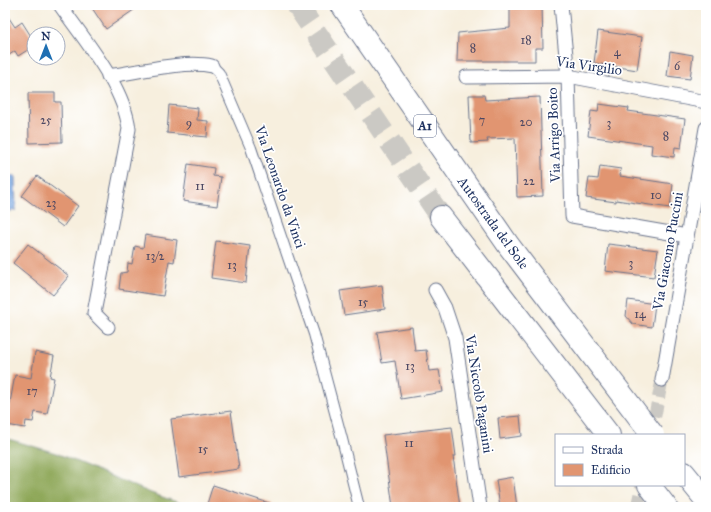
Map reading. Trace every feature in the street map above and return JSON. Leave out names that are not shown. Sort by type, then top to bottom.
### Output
[{"type":"highway","name":"Autostrada del Sole","points":[[342,5],[509,246],[652,434]]},
{"type":"highway","points":[[442,217],[608,434]]},
{"type":"highway","points":[[685,474],[706,500]]},
{"type":"street","points":[[60,5],[121,96],[128,113],[130,129],[94,313],[108,327]]},
{"type":"street","name":"Via Arrigo Boito","points":[[561,5],[568,76],[572,216],[687,236]]},
{"type":"street","name":"Via Leonardo da Vinci","points":[[108,76],[201,64],[212,66],[220,73],[251,148],[314,334],[359,507]]},
{"type":"street","name":"Via Virgilio","points":[[466,77],[568,76],[706,102]]},
{"type":"street","name":"Via Giacomo Puccini","points":[[662,380],[706,128]]},
{"type":"street","name":"Via Niccolò Paganini","points":[[435,290],[445,308],[455,338],[480,507]]},
{"type":"green space","points":[[5,438],[56,453],[151,493],[191,507],[5,507]]},
{"type":"water","points":[[5,176],[15,176],[16,210],[5,212]]},
{"type":"building","points":[[90,5],[141,5],[106,29]]},
{"type":"building","points":[[510,5],[542,5],[543,48],[535,48],[535,61],[457,61],[458,33],[510,28]]},
{"type":"building","points":[[5,12],[15,27],[22,22],[26,28],[26,51],[18,56],[15,51],[5,58]]},
{"type":"building","points":[[598,31],[642,37],[637,70],[594,63]]},
{"type":"building","points":[[670,51],[693,55],[690,79],[667,76]]},
{"type":"building","points":[[28,93],[55,93],[55,102],[61,102],[62,142],[29,143]]},
{"type":"building","points":[[469,95],[484,95],[485,100],[540,97],[543,196],[517,197],[515,138],[487,139],[488,142],[471,143]]},
{"type":"building","points":[[599,104],[629,108],[628,111],[685,119],[681,148],[675,147],[674,157],[651,154],[652,145],[588,136],[591,111],[598,112]]},
{"type":"building","points":[[169,105],[198,108],[197,120],[208,121],[207,137],[167,133]]},
{"type":"building","points":[[188,164],[214,168],[213,176],[221,177],[217,206],[183,201]]},
{"type":"building","points":[[600,166],[621,169],[620,176],[673,184],[670,208],[616,200],[616,202],[586,198],[589,178],[598,179]]},
{"type":"building","points":[[37,176],[78,206],[63,227],[22,196]]},
{"type":"building","points":[[145,235],[177,240],[174,262],[169,261],[163,296],[119,289],[121,273],[127,272],[128,263],[132,264],[135,246],[143,248]]},
{"type":"building","points":[[216,241],[250,246],[246,283],[211,278]]},
{"type":"building","points":[[28,244],[69,276],[53,295],[13,263]]},
{"type":"building","points":[[608,244],[658,250],[654,277],[605,271]]},
{"type":"building","points":[[382,285],[385,309],[344,315],[340,291]]},
{"type":"building","points":[[628,300],[655,304],[652,327],[633,324],[626,316]]},
{"type":"building","points":[[412,327],[415,351],[426,350],[429,371],[439,370],[443,392],[401,399],[395,361],[382,363],[377,332]]},
{"type":"building","points":[[35,352],[54,356],[50,377],[54,378],[47,414],[35,412],[33,422],[26,421],[25,428],[6,425],[15,375],[31,378]]},
{"type":"building","points":[[231,411],[239,469],[179,477],[171,419]]},
{"type":"building","points":[[520,416],[522,436],[500,439],[498,418]]},
{"type":"building","points":[[452,427],[456,456],[453,456],[460,507],[393,507],[383,435]]},
{"type":"building","points":[[513,477],[517,507],[500,507],[496,480]]},
{"type":"building","points":[[213,485],[272,504],[272,507],[206,507]]},
{"type":"tunnel","points":[[297,5],[441,217]]},
{"type":"tunnel","points":[[651,434],[662,380]]},
{"type":"tunnel","points":[[637,507],[642,486]]}]
